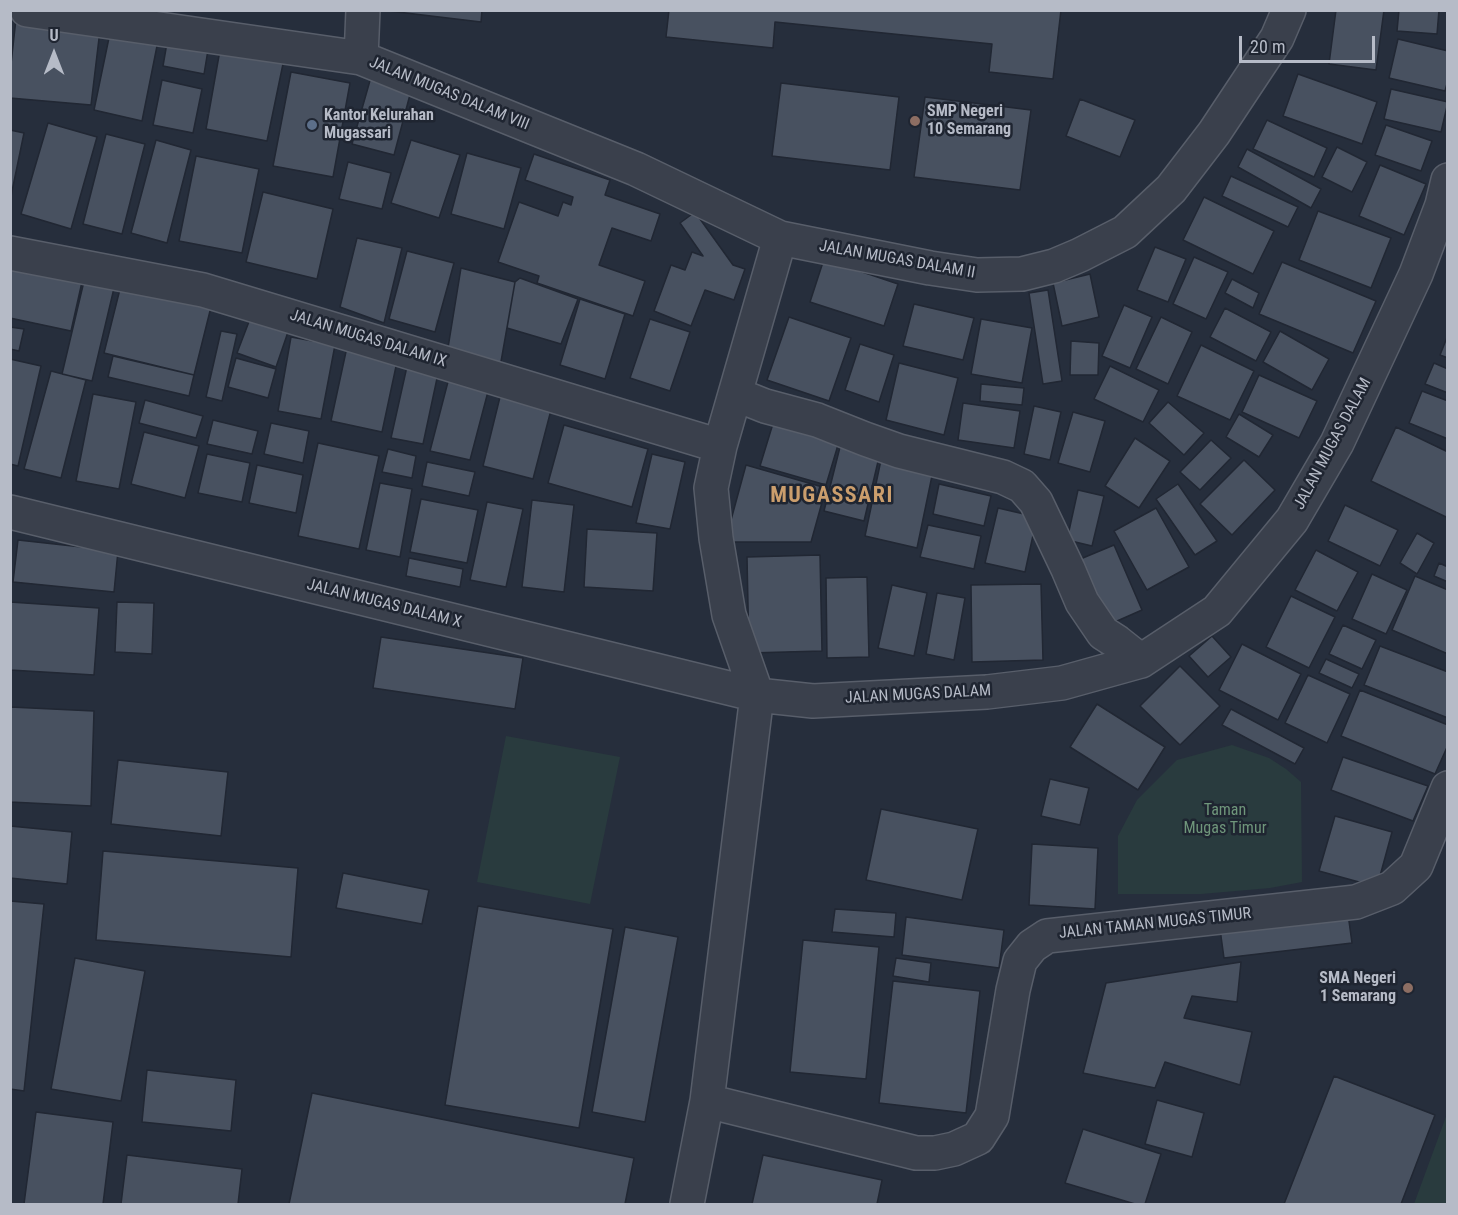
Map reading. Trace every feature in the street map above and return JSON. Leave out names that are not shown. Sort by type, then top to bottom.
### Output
[{"type":"street","name":"JALAN MUGAS DALAM VIII","points":[[27,10],[361,58],[636,169],[780,238]]},
{"type":"street","points":[[361,58],[363,10]]},
{"type":"street","name":"JALAN MUGAS DALAM II","points":[[780,238],[977,275],[1022,274],[1054,266],[1080,255],[1125,232],[1171,189],[1214,133],[1277,38],[1289,10]]},
{"type":"street","name":"JALAN MUGAS DALAM","points":[[757,695],[813,701],[987,692],[1062,683],[1141,661],[1216,612],[1292,520],[1337,443],[1416,274],[1442,205],[1448,180]]},
{"type":"street","points":[[687,1204],[707,1101],[757,695],[729,615],[716,538],[711,488],[720,446],[780,238]]},
{"type":"street","name":"JALAN MUGAS DALAM IX","points":[[10,253],[203,290],[720,446]]},
{"type":"street","points":[[735,394],[927,459],[1003,477],[1022,486],[1036,502],[1082,602],[1103,633],[1141,661]]},
{"type":"street","name":"JALAN MUGAS DALAM X","points":[[10,512],[757,695]]},
{"type":"street","name":"JALAN TAMAN MUGAS TIMUR","points":[[707,1101],[916,1153],[935,1153],[954,1149],[978,1138],[992,1116],[1013,990],[1020,961],[1032,946],[1047,936],[1356,902],[1392,888],[1416,867],[1448,788]]},
{"type":"green space","points":[[506,736],[620,757],[590,904],[477,882]]},
{"type":"green space","name":"Taman Mugas Timur","points":[[1232,745],[1269,758],[1301,782],[1302,882],[1270,888],[1201,894],[1118,894],[1118,836],[1137,800],[1177,760]]},
{"type":"green space","points":[[1447,1114],[1447,1204],[1414,1204]]},
{"type":"building","points":[[381,10],[482,10],[481,22]]},
{"type":"building","points":[[669,10],[1061,10],[1053,79],[989,72],[992,44],[775,22],[773,48],[666,37]]},
{"type":"building","points":[[1336,10],[1384,10],[1376,70],[1329,64]]},
{"type":"building","points":[[1399,10],[1439,10],[1437,34],[1397,31]]},
{"type":"building","points":[[16,19],[100,30],[91,105],[10,98],[10,73]]},
{"type":"building","points":[[110,33],[158,41],[142,121],[94,110]]},
{"type":"building","points":[[168,37],[209,44],[204,74],[163,66]]},
{"type":"building","points":[[1398,39],[1448,51],[1448,80],[1445,91],[1389,78]]},
{"type":"building","points":[[220,50],[284,59],[267,141],[206,129]]},
{"type":"building","name":"Kantor Kelurahan Mugassari","points":[[291,72],[350,83],[333,177],[273,166]]},
{"type":"building","points":[[1298,74],[1377,102],[1362,144],[1283,116]]},
{"type":"building","points":[[371,77],[412,87],[394,155],[352,144]]},
{"type":"building","points":[[162,80],[202,89],[193,133],[153,125]]},
{"type":"building","points":[[781,83],[899,97],[890,170],[772,156]]},
{"type":"building","points":[[1391,89],[1448,102],[1441,132],[1384,119]]},
{"type":"building","points":[[925,97],[1031,110],[1020,190],[914,177]]},
{"type":"building","points":[[1080,99],[1135,120],[1120,157],[1066,136]]},
{"type":"building","points":[[1267,120],[1327,148],[1314,177],[1253,149]]},
{"type":"building","points":[[48,123],[97,137],[71,229],[21,214]]},
{"type":"building","points":[[1386,125],[1432,141],[1421,171],[1375,155]]},
{"type":"building","points":[[10,130],[24,133],[10,201]]},
{"type":"building","points":[[106,134],[145,144],[122,234],[83,224]]},
{"type":"building","points":[[156,140],[191,150],[167,243],[131,233]]},
{"type":"building","points":[[411,140],[460,155],[439,218],[391,203]]},
{"type":"building","points":[[1337,147],[1367,162],[1352,192],[1322,177]]},
{"type":"building","points":[[1247,149],[1321,189],[1311,208],[1238,167]]},
{"type":"building","points":[[467,153],[521,168],[504,229],[451,214]]},
{"type":"building","points":[[534,154],[610,180],[605,195],[660,214],[651,241],[612,228],[599,265],[645,281],[633,316],[537,283],[539,276],[498,262],[519,202],[558,216],[563,202],[571,205],[573,197],[525,180]]},
{"type":"building","points":[[196,156],[259,169],[242,253],[179,241]]},
{"type":"building","points":[[348,162],[391,173],[382,209],[339,199]]},
{"type":"building","points":[[1380,165],[1426,184],[1404,235],[1359,216]]},
{"type":"building","points":[[1231,176],[1298,207],[1288,227],[1222,196]]},
{"type":"building","points":[[263,192],[333,209],[317,279],[246,262]]},
{"type":"building","points":[[1204,197],[1274,231],[1253,274],[1183,240]]},
{"type":"building","points":[[1318,211],[1391,238],[1371,288],[1299,260]]},
{"type":"building","points":[[695,212],[733,265],[745,269],[734,300],[705,290],[691,326],[654,311],[671,265],[685,270],[692,252],[703,256],[680,223]]},
{"type":"building","points":[[357,238],[402,248],[384,323],[340,307]]},
{"type":"building","points":[[1155,247],[1186,259],[1168,302],[1137,290]]},
{"type":"building","points":[[407,251],[454,263],[435,332],[389,319]]},
{"type":"building","points":[[10,257],[84,273],[71,331],[10,318]]},
{"type":"building","points":[[1194,257],[1228,272],[1206,319],[1173,304]]},
{"type":"building","points":[[824,259],[898,284],[884,326],[810,302]]},
{"type":"building","points":[[1282,262],[1376,301],[1353,353],[1259,314]]},
{"type":"building","points":[[461,268],[515,282],[499,373],[447,354]]},
{"type":"building","points":[[1090,274],[1099,317],[1062,326],[1053,283]]},
{"type":"building","points":[[85,277],[115,284],[92,381],[62,374]]},
{"type":"building","points":[[520,278],[578,299],[561,344],[507,328],[515,282]]},
{"type":"building","points":[[1232,279],[1259,293],[1253,308],[1225,293]]},
{"type":"building","points":[[121,285],[211,307],[194,375],[104,353]]},
{"type":"building","points":[[1048,290],[1062,381],[1043,384],[1029,293]]},
{"type":"building","points":[[580,299],[625,314],[605,379],[560,365]]},
{"type":"building","points":[[914,304],[974,318],[963,360],[903,346]]},
{"type":"building","points":[[1124,305],[1152,317],[1130,368],[1102,356]]},
{"type":"building","points":[[1225,308],[1271,332],[1256,361],[1210,337]]},
{"type":"building","points":[[789,317],[851,338],[829,401],[767,380]]},
{"type":"building","points":[[1161,317],[1192,332],[1168,384],[1136,369]]},
{"type":"building","points":[[250,319],[288,332],[276,367],[237,353]]},
{"type":"building","points":[[650,319],[690,332],[670,391],[630,378]]},
{"type":"building","points":[[981,319],[1032,328],[1022,383],[971,374]]},
{"type":"building","points":[[10,327],[24,329],[19,351],[10,349]]},
{"type":"building","points":[[221,331],[237,334],[222,401],[206,397]]},
{"type":"building","points":[[1280,331],[1329,359],[1312,390],[1263,362]]},
{"type":"building","points":[[1448,335],[1448,358],[1440,355]]},
{"type":"building","points":[[291,337],[335,345],[321,419],[278,411]]},
{"type":"building","points":[[1071,341],[1099,343],[1098,375],[1070,375]]},
{"type":"building","points":[[860,344],[894,355],[879,402],[845,390]]},
{"type":"building","points":[[1201,345],[1254,371],[1230,420],[1177,396]]},
{"type":"building","points":[[347,347],[398,357],[382,432],[331,421]]},
{"type":"building","points":[[113,356],[194,375],[189,396],[108,377]]},
{"type":"building","points":[[236,358],[276,369],[268,398],[228,387]]},
{"type":"building","points":[[10,359],[41,366],[18,466],[10,464]]},
{"type":"building","points":[[408,362],[439,369],[423,444],[391,438]]},
{"type":"building","points":[[899,363],[958,378],[944,435],[886,420]]},
{"type":"building","points":[[1434,363],[1448,369],[1448,393],[1425,384]]},
{"type":"building","points":[[1110,366],[1159,390],[1143,422],[1094,399]]},
{"type":"building","points":[[51,371],[86,380],[61,478],[24,469]]},
{"type":"building","points":[[450,374],[490,384],[470,460],[430,451]]},
{"type":"building","points":[[1259,375],[1317,401],[1299,438],[1242,412]]},
{"type":"building","points":[[981,384],[1024,388],[1022,405],[980,401]]},
{"type":"building","points":[[1422,391],[1448,401],[1448,439],[1409,423]]},
{"type":"building","points":[[93,394],[136,402],[119,489],[76,481]]},
{"type":"building","points":[[500,397],[551,410],[533,479],[483,466]]},
{"type":"building","points":[[145,400],[203,416],[196,438],[139,423]]},
{"type":"building","points":[[1168,402],[1204,433],[1184,455],[1149,423]]},
{"type":"building","points":[[963,403],[1020,411],[1014,448],[958,440]]},
{"type":"building","points":[[1034,406],[1061,412],[1050,460],[1024,454]]},
{"type":"building","points":[[1073,412],[1105,421],[1090,472],[1058,463]]},
{"type":"building","points":[[1239,414],[1273,435],[1259,457],[1226,437]]},
{"type":"building","points":[[775,417],[841,435],[826,485],[760,466]]},
{"type":"building","points":[[213,420],[258,431],[252,454],[207,444]]},
{"type":"building","points":[[271,423],[309,431],[303,463],[264,454]]},
{"type":"building","points":[[564,425],[648,449],[632,507],[548,483]]},
{"type":"building","points":[[1396,427],[1448,452],[1448,513],[1446,517],[1371,481]]},
{"type":"building","points":[[144,432],[199,446],[185,498],[131,484]]},
{"type":"building","points":[[1135,438],[1170,461],[1139,508],[1105,486]]},
{"type":"building","points":[[1211,440],[1231,458],[1200,490],[1180,472]]},
{"type":"building","points":[[318,443],[379,456],[359,549],[298,536]]},
{"type":"building","points":[[841,443],[880,453],[864,521],[824,511]]},
{"type":"building","points":[[388,449],[416,456],[412,478],[382,472]]},
{"type":"building","points":[[207,454],[250,463],[242,502],[198,493]]},
{"type":"building","points":[[652,454],[685,462],[670,529],[636,523]]},
{"type":"building","points":[[881,460],[933,471],[917,548],[865,536]]},
{"type":"building","points":[[1244,460],[1275,490],[1232,535],[1200,504]]},
{"type":"building","points":[[427,462],[475,472],[469,496],[422,486]]},
{"type":"building","points":[[257,465],[303,475],[296,513],[249,503]]},
{"type":"building","points":[[746,465],[826,488],[811,542],[725,542]]},
{"type":"building","points":[[380,483],[412,489],[400,557],[366,550]]},
{"type":"building","points":[[939,484],[991,496],[984,526],[933,514]]},
{"type":"building","points":[[1178,484],[1217,541],[1195,555],[1156,499]]},
{"type":"building","points":[[1078,490],[1104,496],[1092,546],[1067,540]]},
{"type":"building","points":[[421,499],[478,510],[467,563],[410,552]]},
{"type":"building","points":[[532,500],[574,505],[564,592],[522,587]]},
{"type":"building","points":[[487,502],[523,509],[506,587],[470,580]]},
{"type":"building","points":[[1345,505],[1398,530],[1380,566],[1328,541]]},
{"type":"building","points":[[998,508],[1037,517],[1025,572],[985,563]]},
{"type":"building","points":[[1156,508],[1189,567],[1147,590],[1114,531]]},
{"type":"building","points":[[928,525],[981,536],[974,569],[920,557]]},
{"type":"building","points":[[587,529],[657,533],[653,591],[584,587]]},
{"type":"building","points":[[1417,533],[1434,543],[1417,574],[1400,563]]},
{"type":"building","points":[[18,540],[118,551],[114,592],[13,582]]},
{"type":"building","points":[[1114,545],[1142,610],[1108,625],[1078,560]]},
{"type":"building","points":[[1316,550],[1358,572],[1337,611],[1295,590]]},
{"type":"building","points":[[820,555],[822,651],[749,653],[747,557]]},
{"type":"building","points":[[409,558],[463,569],[460,587],[406,576]]},
{"type":"building","points":[[1439,563],[1448,567],[1448,582],[1434,576]]},
{"type":"building","points":[[1372,574],[1407,590],[1386,634],[1352,619]]},
{"type":"building","points":[[1415,576],[1448,590],[1448,654],[1392,630]]},
{"type":"building","points":[[867,577],[869,657],[827,658],[826,578]]},
{"type":"building","points":[[1041,584],[1043,660],[972,662],[971,585]]},
{"type":"building","points":[[892,585],[927,593],[914,656],[878,648]]},
{"type":"building","points":[[937,593],[965,598],[954,660],[926,654]]},
{"type":"building","points":[[1291,596],[1335,617],[1309,668],[1266,647]]},
{"type":"building","points":[[10,602],[99,608],[94,675],[10,670]]},
{"type":"building","points":[[117,602],[154,603],[152,654],[115,652]]},
{"type":"building","points":[[1343,625],[1376,640],[1362,669],[1329,654]]},
{"type":"building","points":[[1212,636],[1231,657],[1208,677],[1189,656]]},
{"type":"building","points":[[381,637],[523,658],[515,709],[373,688]]},
{"type":"building","points":[[1242,644],[1301,674],[1278,720],[1219,690]]},
{"type":"building","points":[[1380,646],[1448,672],[1448,718],[1364,685]]},
{"type":"building","points":[[1326,659],[1359,674],[1352,688],[1319,673]]},
{"type":"building","points":[[1180,666],[1220,706],[1180,745],[1140,706]]},
{"type":"building","points":[[1308,675],[1350,694],[1327,743],[1285,723]]},
{"type":"building","points":[[1360,690],[1448,725],[1448,745],[1435,774],[1341,736]]},
{"type":"building","points":[[1097,704],[1165,747],[1138,790],[1070,747]]},
{"type":"building","points":[[10,707],[94,711],[91,806],[10,802]]},
{"type":"building","points":[[1231,709],[1304,748],[1295,764],[1222,725]]},
{"type":"building","points":[[1343,757],[1428,786],[1413,821],[1331,790]]},
{"type":"building","points":[[118,760],[228,772],[221,836],[111,824]]},
{"type":"building","points":[[1050,779],[1089,788],[1080,825],[1041,816]]},
{"type":"building","points":[[881,809],[978,829],[962,900],[866,880]]},
{"type":"building","points":[[1335,816],[1392,832],[1377,887],[1319,871]]},
{"type":"building","points":[[10,826],[72,832],[67,884],[10,878]]},
{"type":"building","points":[[1032,844],[1098,848],[1095,909],[1029,905]]},
{"type":"building","points":[[103,851],[298,868],[291,957],[96,940]]},
{"type":"building","points":[[343,873],[429,890],[422,924],[336,908]]},
{"type":"building","points":[[10,901],[44,904],[24,1091],[10,1089]]},
{"type":"building","points":[[478,906],[613,929],[579,1128],[445,1105]]},
{"type":"building","points":[[835,909],[896,913],[894,937],[832,932]]},
{"type":"building","points":[[1348,914],[1352,943],[1224,958],[1220,929]]},
{"type":"building","points":[[906,917],[1004,930],[999,968],[902,955]]},
{"type":"building","points":[[625,927],[678,937],[645,1122],[592,1112]]},
{"type":"building","points":[[803,940],[879,947],[866,1079],[790,1072]]},
{"type":"building","points":[[75,958],[145,971],[121,1101],[51,1089]]},
{"type":"building","points":[[896,958],[931,963],[929,982],[893,976]]},
{"type":"building","points":[[1241,962],[1237,1002],[1192,996],[1184,1018],[1252,1032],[1240,1085],[1165,1062],[1155,1088],[1083,1073],[1106,983]]},
{"type":"building","points":[[893,981],[980,991],[966,1113],[879,1103]]},
{"type":"building","points":[[147,1070],[236,1080],[231,1131],[142,1122]]},
{"type":"building","points":[[1334,1076],[1435,1115],[1401,1204],[1284,1204]]},
{"type":"building","points":[[312,1093],[634,1158],[625,1204],[289,1204]]},
{"type":"building","points":[[1157,1100],[1204,1113],[1192,1157],[1145,1144]]},
{"type":"building","points":[[36,1112],[113,1122],[103,1204],[24,1204]]},
{"type":"building","points":[[1083,1129],[1161,1154],[1145,1204],[1135,1204],[1065,1183]]},
{"type":"building","points":[[127,1155],[242,1169],[238,1204],[121,1204]]},
{"type":"building","points":[[763,1155],[882,1180],[877,1204],[752,1204]]},
{"type":"place","name":"SMP Negeri 10 Semarang","points":[[915,121]]},
{"type":"place","name":"Kantor Kelurahan Mugassari","points":[[312,125]]},
{"type":"place","name":"SMA Negeri 1 Semarang","points":[[1408,988]]},
{"type":"district","name":"MUGASSARI","points":[[832,496]]}]
